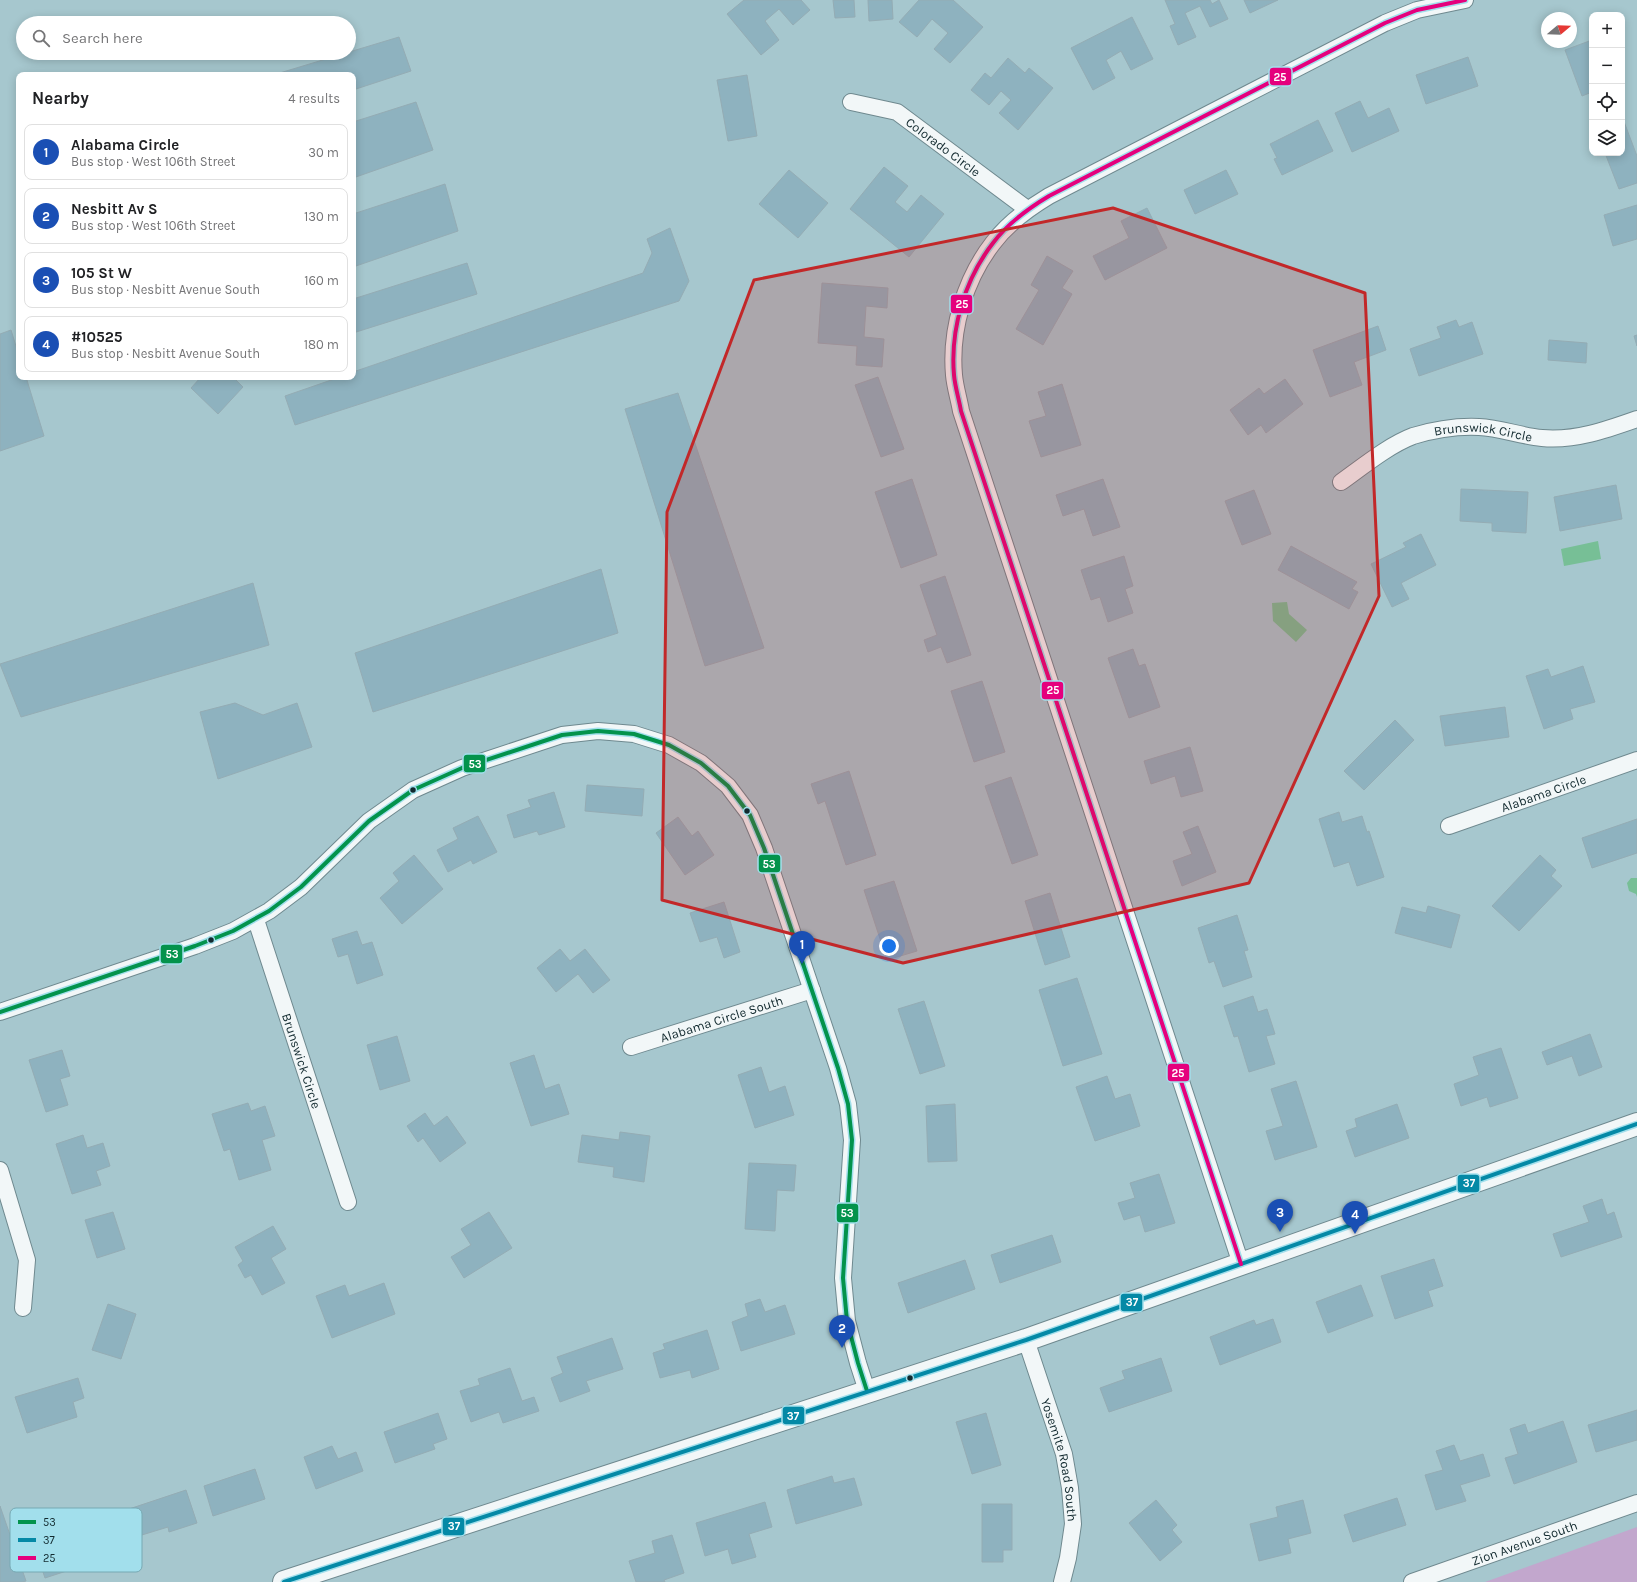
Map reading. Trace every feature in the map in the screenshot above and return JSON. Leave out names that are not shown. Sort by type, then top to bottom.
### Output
[{"type":"street","points":[[1241,1264],[960,404],[954,375],[954,340],[961,305],[974,272],[994,242],[1027,209],[1049,196],[1385,23],[1417,10],[1465,0]]},
{"type":"street","name":"Colorado Circle","points":[[851,102],[897,112],[1027,209]]},
{"type":"street","name":"Brunswick Circle","points":[[1342,482],[1381,453],[1412,437],[1446,429],[1479,427],[1542,438],[1572,437],[1601,431],[1637,419]]},
{"type":"street","points":[[0,1012],[195,946],[256,920],[301,886],[369,821],[413,790],[462,768],[562,735],[598,731],[634,734],[669,744],[701,762],[728,786],[750,815],[764,848],[838,1068],[848,1104],[852,1140],[843,1278],[847,1321],[867,1391]]},
{"type":"street","name":"Alabama Circle","points":[[1449,826],[1637,760]]},
{"type":"street","name":"Brunswick Circle","points":[[256,920],[348,1202]]},
{"type":"street","name":"Alabama Circle South","points":[[631,1046],[812,990]]},
{"type":"street","points":[[284,1582],[1026,1340],[1637,1124]]},
{"type":"street","points":[[0,1170],[27,1260],[23,1308]]},
{"type":"street","name":"Yosemite Road South","points":[[1026,1340],[1064,1454],[1070,1488],[1073,1524],[1068,1558],[1062,1582]]},
{"type":"street","name":"Zion Avenue South","points":[[1412,1582],[1637,1503]]},
{"type":"highlighted area","points":[[1113,208],[1365,293],[1379,596],[1249,883],[903,963],[662,900],[667,512],[754,280]]},
{"type":"shaded area","points":[[1598,541],[1601,559],[1564,566],[1561,549]]},
{"type":"shaded area","points":[[1287,602],[1289,614],[1307,630],[1296,642],[1273,621],[1272,603]]},
{"type":"shaded area","points":[[1631,878],[1637,878],[1637,897],[1636,894],[1629,891],[1627,883]]},
{"type":"shaded area","points":[[1637,1527],[1637,1582],[1485,1582]]},
{"type":"building","points":[[744,0],[801,0],[810,10],[793,25],[779,9],[765,21],[779,40],[761,55],[727,14]]},
{"type":"building","points":[[833,0],[854,0],[855,17],[835,18]]},
{"type":"building","points":[[868,0],[892,0],[893,19],[869,21]]},
{"type":"building","points":[[919,0],[953,0],[983,27],[950,63],[934,49],[948,33],[932,19],[917,37],[899,22]]},
{"type":"building","points":[[1165,0],[1210,0],[1212,4],[1219,0],[1228,19],[1210,27],[1200,6],[1185,13],[1196,37],[1178,45],[1170,26],[1175,24]]},
{"type":"building","points":[[1244,0],[1278,0],[1250,13]]},
{"type":"building","points":[[1132,17],[1153,59],[1131,70],[1121,51],[1106,60],[1115,78],[1093,90],[1071,48]]},
{"type":"building","points":[[399,37],[411,71],[356,89],[356,72],[283,72],[323,60],[356,60],[356,50]]},
{"type":"building","points":[[1589,41],[1589,93],[1582,96],[1565,50],[1577,48],[1577,46]]},
{"type":"building","points":[[1468,57],[1478,86],[1426,104],[1416,75]]},
{"type":"building","points":[[1008,58],[1025,73],[1029,68],[1053,88],[1018,130],[999,113],[1011,100],[1001,91],[989,105],[971,90],[985,73],[991,78]]},
{"type":"building","points":[[747,75],[757,136],[728,141],[717,80]]},
{"type":"building","points":[[1360,101],[1368,118],[1389,108],[1399,131],[1352,152],[1335,113]]},
{"type":"building","points":[[416,102],[433,150],[356,177],[356,121]]},
{"type":"building","points":[[1318,120],[1333,151],[1282,175],[1274,159],[1277,158],[1270,144]]},
{"type":"building","points":[[1625,124],[1637,156],[1637,183],[1619,189],[1606,156],[1625,156]]},
{"type":"building","points":[[884,167],[908,186],[895,202],[907,212],[921,195],[944,214],[909,257],[850,209]]},
{"type":"building","points":[[789,170],[828,203],[798,238],[759,204]]},
{"type":"building","points":[[1226,170],[1238,194],[1195,214],[1184,190]]},
{"type":"building","points":[[445,184],[458,231],[356,266],[356,213]]},
{"type":"building","points":[[1637,205],[1637,239],[1613,246],[1604,215]]},
{"type":"building","points":[[1147,208],[1167,248],[1105,280],[1093,256],[1129,238],[1121,221]]},
{"type":"building","points":[[670,228],[689,281],[679,301],[295,425],[285,396],[331,380],[356,380],[356,371],[643,273],[652,253],[647,239]]},
{"type":"building","points":[[1047,256],[1073,271],[1062,288],[1072,294],[1043,345],[1016,329],[1039,290],[1031,285]]},
{"type":"building","points":[[467,263],[477,294],[356,332],[356,298]]},
{"type":"building","points":[[822,283],[888,288],[887,308],[866,306],[864,337],[884,339],[882,367],[856,365],[857,346],[818,343]]},
{"type":"building","points":[[1456,320],[1459,327],[1472,322],[1483,354],[1419,376],[1410,349],[1441,338],[1437,327]]},
{"type":"building","points":[[1378,326],[1386,350],[1354,362],[1362,385],[1330,397],[1313,350]]},
{"type":"building","points":[[11,330],[16,346],[16,380],[27,380],[44,436],[0,451],[0,334]]},
{"type":"building","points":[[1637,335],[1637,346],[1634,336]]},
{"type":"building","points":[[1549,340],[1587,343],[1586,363],[1548,360]]},
{"type":"building","points":[[878,377],[904,449],[881,457],[855,385]]},
{"type":"building","points":[[1285,379],[1303,404],[1266,433],[1261,425],[1248,435],[1230,410],[1259,388],[1264,394]]},
{"type":"building","points":[[198,380],[236,380],[243,387],[218,414],[191,388]]},
{"type":"building","points":[[1062,384],[1081,445],[1041,457],[1029,421],[1046,416],[1038,392]]},
{"type":"building","points":[[678,393],[764,648],[705,666],[625,409]]},
{"type":"building","points":[[912,479],[937,555],[901,568],[875,492]]},
{"type":"building","points":[[1103,479],[1120,527],[1093,536],[1084,509],[1063,516],[1056,495]]},
{"type":"building","points":[[1616,485],[1622,519],[1560,531],[1554,497]]},
{"type":"building","points":[[1461,489],[1528,492],[1526,533],[1492,531],[1492,523],[1460,521]]},
{"type":"building","points":[[1254,490],[1271,534],[1242,545],[1225,501]]},
{"type":"building","points":[[1421,534],[1436,565],[1401,583],[1409,599],[1392,607],[1371,564],[1406,547],[1403,543]]},
{"type":"building","points":[[1291,546],[1357,582],[1352,589],[1358,592],[1349,609],[1278,570]]},
{"type":"building","points":[[1124,556],[1133,586],[1125,589],[1133,613],[1108,622],[1100,597],[1091,600],[1081,570]]},
{"type":"building","points":[[601,569],[618,633],[373,712],[355,653]]},
{"type":"building","points":[[945,576],[971,655],[947,663],[941,647],[928,652],[924,640],[937,635],[920,585]]},
{"type":"building","points":[[253,583],[269,645],[21,717],[0,664]]},
{"type":"building","points":[[1133,649],[1139,666],[1145,664],[1160,707],[1129,718],[1108,658]]},
{"type":"building","points":[[1583,666],[1595,702],[1570,709],[1573,719],[1544,729],[1526,676],[1548,669],[1551,677]]},
{"type":"building","points":[[982,681],[1005,752],[974,762],[951,691]]},
{"type":"building","points":[[235,703],[263,715],[297,703],[312,747],[218,779],[200,712]]},
{"type":"building","points":[[1505,707],[1509,737],[1445,746],[1440,716]]},
{"type":"building","points":[[1395,720],[1414,740],[1364,790],[1344,771]]},
{"type":"building","points":[[1190,747],[1203,791],[1181,797],[1175,776],[1151,784],[1144,761]]},
{"type":"building","points":[[849,771],[876,855],[846,865],[825,801],[818,804],[811,784]]},
{"type":"building","points":[[1011,777],[1038,855],[1012,864],[985,786]]},
{"type":"building","points":[[587,785],[644,789],[642,816],[585,811]]},
{"type":"building","points":[[554,792],[565,827],[539,835],[537,831],[514,838],[507,815],[531,807],[528,800]]},
{"type":"building","points":[[1339,812],[1342,822],[1362,816],[1367,832],[1369,831],[1384,877],[1357,886],[1349,862],[1334,867],[1319,819]]},
{"type":"building","points":[[478,816],[497,852],[473,864],[471,860],[448,872],[437,850],[458,839],[453,828]]},
{"type":"building","points":[[678,817],[692,836],[698,831],[714,855],[685,875],[656,833]]},
{"type":"building","points":[[1637,819],[1637,853],[1592,868],[1582,838]]},
{"type":"building","points":[[1198,826],[1216,872],[1182,886],[1173,861],[1192,854],[1183,832]]},
{"type":"building","points":[[414,855],[443,889],[402,924],[380,898],[399,881],[393,873]]},
{"type":"building","points":[[1540,855],[1556,870],[1551,876],[1562,886],[1519,931],[1492,906]]},
{"type":"building","points":[[894,881],[917,951],[887,960],[864,890]]},
{"type":"building","points":[[1050,893],[1070,957],[1045,965],[1025,901]]},
{"type":"building","points":[[724,902],[740,952],[724,958],[717,937],[700,942],[690,913]]},
{"type":"building","points":[[1428,906],[1460,915],[1451,948],[1395,933],[1402,907],[1426,913]]},
{"type":"building","points":[[1237,915],[1248,950],[1244,951],[1252,977],[1223,987],[1214,961],[1209,963],[1198,928]]},
{"type":"building","points":[[357,931],[362,945],[372,942],[383,975],[357,984],[348,954],[338,957],[332,939]]},
{"type":"building","points":[[560,949],[570,961],[585,949],[610,980],[593,993],[578,974],[556,992],[537,968]]},
{"type":"building","points":[[1077,978],[1102,1054],[1063,1066],[1039,990]]},
{"type":"building","points":[[1253,996],[1258,1012],[1267,1009],[1275,1034],[1266,1036],[1275,1064],[1249,1072],[1238,1036],[1234,1037],[1224,1006]]},
{"type":"building","points":[[924,1001],[945,1066],[920,1074],[898,1009]]},
{"type":"building","points":[[1590,1034],[1602,1067],[1579,1076],[1572,1056],[1547,1065],[1542,1052]]},
{"type":"building","points":[[397,1036],[410,1081],[380,1090],[367,1045]]},
{"type":"building","points":[[1501,1048],[1518,1098],[1490,1107],[1487,1097],[1461,1106],[1454,1084],[1479,1075],[1473,1057]]},
{"type":"building","points":[[62,1050],[70,1076],[60,1079],[68,1105],[46,1112],[29,1060]]},
{"type":"building","points":[[534,1055],[545,1089],[559,1084],[569,1114],[531,1126],[510,1063]]},
{"type":"building","points":[[761,1067],[769,1092],[785,1086],[794,1115],[755,1128],[738,1075]]},
{"type":"building","points":[[1107,1076],[1115,1099],[1130,1094],[1140,1126],[1095,1141],[1076,1087]]},
{"type":"building","points":[[1296,1081],[1317,1147],[1275,1160],[1266,1131],[1283,1126],[1271,1089]]},
{"type":"building","points":[[248,1103],[251,1111],[265,1106],[275,1136],[262,1140],[271,1170],[239,1180],[230,1149],[224,1151],[212,1114]]},
{"type":"building","points":[[955,1104],[957,1161],[928,1162],[926,1106]]},
{"type":"building","points":[[1397,1104],[1409,1138],[1355,1157],[1346,1131],[1357,1127],[1355,1119]]},
{"type":"building","points":[[425,1113],[434,1126],[447,1116],[466,1143],[440,1162],[423,1138],[418,1142],[407,1126]]},
{"type":"building","points":[[620,1132],[650,1136],[644,1182],[613,1177],[614,1167],[578,1162],[582,1135],[619,1140]]},
{"type":"building","points":[[83,1135],[87,1148],[103,1143],[110,1166],[96,1171],[101,1185],[72,1194],[56,1144]]},
{"type":"building","points":[[749,1163],[796,1165],[794,1191],[777,1190],[775,1231],[745,1229]]},
{"type":"building","points":[[1159,1174],[1175,1223],[1145,1232],[1140,1215],[1124,1220],[1118,1203],[1135,1198],[1130,1183]]},
{"type":"building","points":[[1602,1199],[1607,1215],[1614,1212],[1622,1237],[1561,1257],[1553,1234],[1589,1222],[1583,1206]]},
{"type":"building","points":[[113,1212],[125,1249],[97,1258],[85,1220]]},
{"type":"building","points":[[489,1212],[512,1248],[464,1278],[451,1257],[471,1245],[461,1229]]},
{"type":"building","points":[[273,1226],[286,1249],[271,1258],[285,1283],[262,1295],[251,1275],[245,1278],[238,1265],[243,1261],[235,1247]]},
{"type":"building","points":[[1052,1235],[1061,1262],[1000,1283],[991,1255]]},
{"type":"building","points":[[1434,1259],[1443,1286],[1428,1291],[1433,1306],[1395,1319],[1381,1276]]},
{"type":"building","points":[[965,1260],[975,1289],[908,1313],[898,1283]]},
{"type":"building","points":[[384,1283],[395,1314],[332,1338],[316,1296],[345,1285],[349,1296]]},
{"type":"building","points":[[1361,1285],[1373,1316],[1328,1333],[1316,1302]]},
{"type":"building","points":[[760,1299],[765,1312],[785,1305],[795,1334],[741,1351],[732,1322],[748,1316],[745,1304]]},
{"type":"building","points":[[108,1304],[136,1314],[121,1359],[92,1350]]},
{"type":"building","points":[[1273,1319],[1281,1342],[1220,1365],[1210,1337],[1254,1320],[1256,1325]]},
{"type":"building","points":[[707,1330],[719,1369],[692,1378],[690,1370],[660,1378],[653,1353],[665,1349],[663,1344]]},
{"type":"building","points":[[612,1338],[623,1369],[586,1381],[590,1391],[560,1402],[551,1378],[563,1373],[557,1357]]},
{"type":"building","points":[[1161,1358],[1172,1391],[1109,1412],[1100,1388],[1125,1379],[1122,1371]]},
{"type":"building","points":[[510,1368],[522,1401],[534,1397],[539,1411],[503,1423],[499,1412],[471,1422],[460,1391],[480,1385],[478,1379]]},
{"type":"building","points":[[78,1378],[84,1398],[73,1402],[77,1417],[27,1433],[15,1397]]},
{"type":"building","points":[[1637,1410],[1637,1440],[1596,1452],[1588,1425]]},
{"type":"building","points":[[438,1413],[447,1439],[433,1444],[435,1449],[395,1463],[384,1432]]},
{"type":"building","points":[[986,1413],[1001,1465],[972,1474],[956,1422]]},
{"type":"building","points":[[1563,1421],[1577,1462],[1514,1484],[1505,1458],[1518,1454],[1510,1429],[1525,1424],[1528,1433]]},
{"type":"building","points":[[1454,1445],[1460,1461],[1483,1454],[1490,1476],[1460,1485],[1466,1501],[1436,1510],[1425,1475],[1443,1470],[1436,1451]]},
{"type":"building","points":[[332,1446],[338,1459],[356,1452],[363,1471],[316,1489],[304,1457]]},
{"type":"building","points":[[255,1469],[265,1499],[213,1516],[204,1486]]},
{"type":"building","points":[[832,1476],[834,1483],[854,1478],[862,1505],[796,1524],[787,1490]]},
{"type":"building","points":[[186,1490],[197,1523],[169,1532],[168,1527],[142,1535],[142,1508],[132,1508]]},
{"type":"building","points":[[1397,1498],[1406,1525],[1353,1542],[1344,1515]]},
{"type":"building","points":[[1156,1500],[1177,1525],[1172,1530],[1182,1542],[1160,1561],[1129,1523]]},
{"type":"building","points":[[1303,1500],[1311,1533],[1288,1539],[1291,1553],[1259,1561],[1250,1524],[1278,1517],[1276,1507]]},
{"type":"building","points":[[765,1502],[772,1527],[749,1534],[756,1557],[732,1564],[728,1549],[705,1556],[696,1523]]},
{"type":"building","points":[[982,1504],[1012,1504],[1012,1550],[1003,1550],[1003,1562],[982,1562]]},
{"type":"building","points":[[0,1506],[10,1535],[10,1572],[23,1572],[26,1581],[0,1582]]},
{"type":"building","points":[[672,1535],[684,1573],[664,1580],[665,1582],[636,1582],[629,1561],[655,1553],[652,1541]]},
{"type":"building","points":[[43,1572],[63,1572],[45,1578]]},
{"type":"transit line","name":"25","points":[[1241,1264],[961,411],[955,384],[953,358],[957,323],[967,288],[983,257],[1005,229],[1019,216],[1041,201],[1385,23],[1417,10],[1465,0]]},
{"type":"transit line","name":"53","points":[[0,1012],[195,946],[233,931],[269,911],[301,887],[369,821],[413,790],[462,768],[562,735],[598,731],[634,734],[669,745],[701,763],[728,786],[750,815],[764,848],[838,1068],[848,1104],[852,1140],[843,1278],[847,1321],[867,1391]]},
{"type":"transit line","name":"37","points":[[284,1582],[1026,1340],[1637,1124]]},
{"type":"place","name":"Alabama Circle","points":[[802,964]]},
{"type":"place","name":"105 St W","points":[[1280,1232]]},
{"type":"place","name":"#10525","points":[[1355,1234]]},
{"type":"place","name":"Nesbitt Av S","points":[[842,1348]]}]
